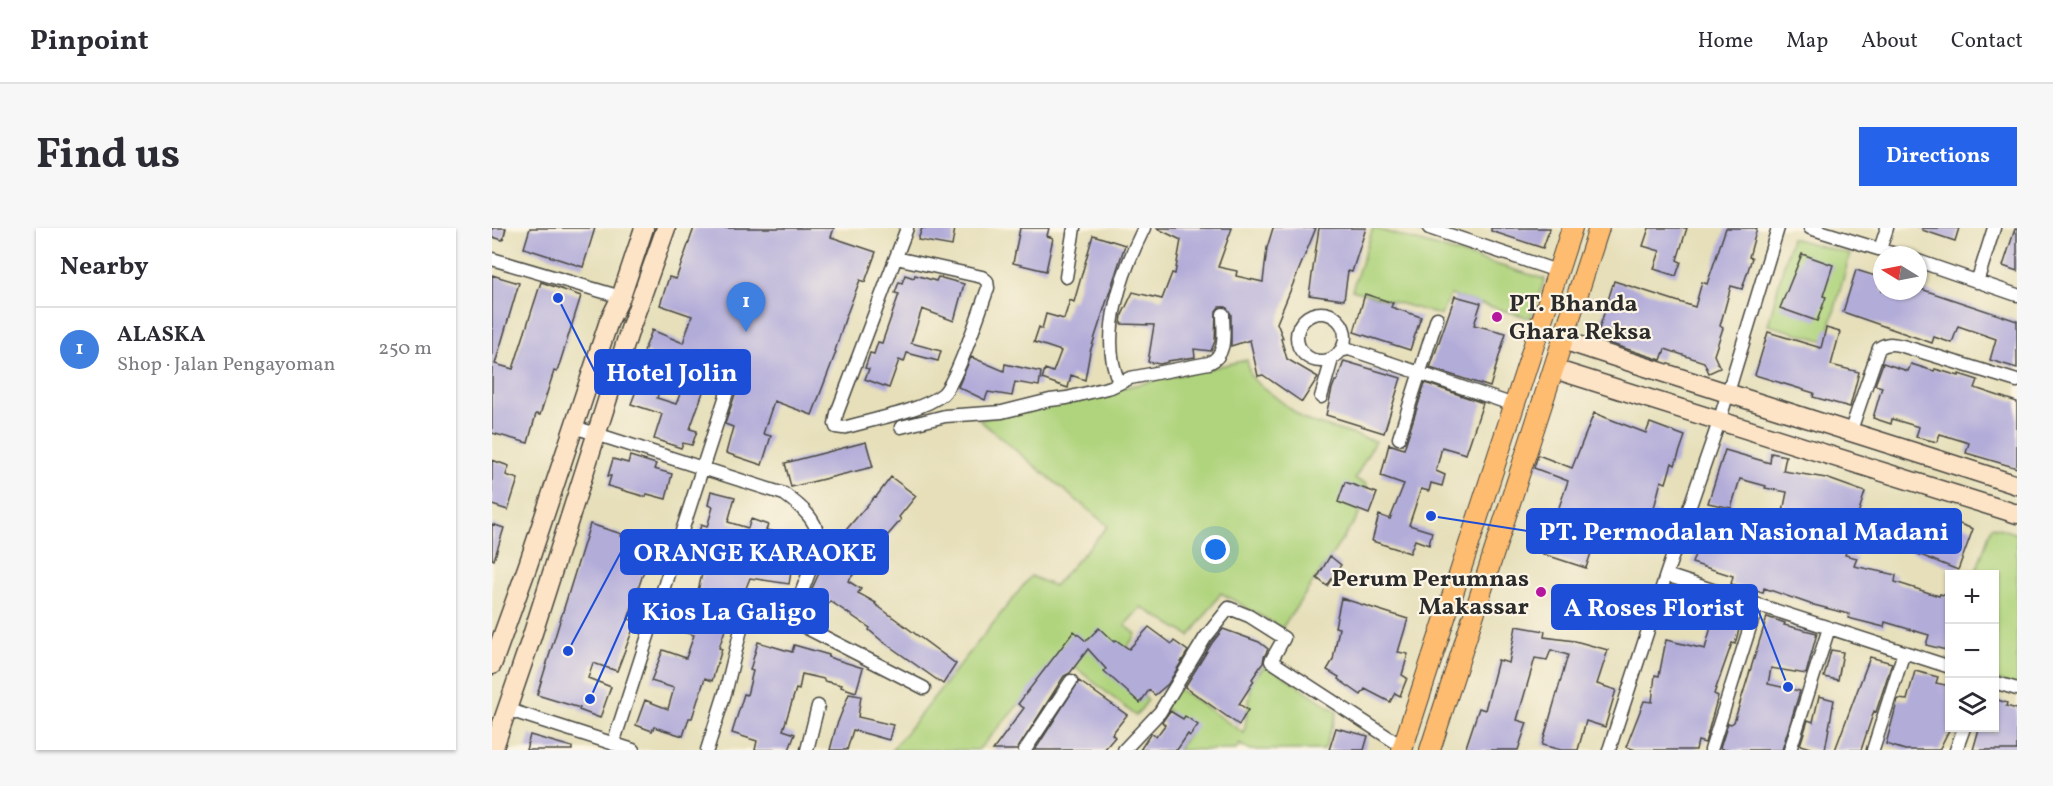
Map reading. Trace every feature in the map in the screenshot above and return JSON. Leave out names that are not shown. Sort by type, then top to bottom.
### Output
[{"type":"main road","points":[[1402,748],[1572,228]]},
{"type":"main road","points":[[1430,750],[1599,228]]},
{"type":"main road","points":[[1464,563],[1489,569]]},
{"type":"street","points":[[492,665],[528,565],[609,321],[621,297],[644,228]]},
{"type":"street","points":[[493,750],[499,707],[531,639],[630,329],[666,228]]},
{"type":"street","points":[[896,258],[982,277],[987,281],[988,288],[956,372],[949,387],[943,393],[927,404],[843,428],[837,427],[835,424],[837,413],[906,228]]},
{"type":"street","points":[[1066,278],[1074,228]]},
{"type":"street","points":[[1119,382],[1114,368],[1112,341],[1114,314],[1124,278],[1144,228]]},
{"type":"street","points":[[1429,228],[1557,271]]},
{"type":"street","points":[[1609,750],[1719,422],[1778,228]]},
{"type":"street","points":[[1810,228],[1873,247]]},
{"type":"street","points":[[1881,246],[1887,228]]},
{"type":"street","points":[[1977,282],[1994,228]]},
{"type":"street","points":[[492,259],[621,297]]},
{"type":"street","points":[[1927,264],[2017,295]]},
{"type":"street","points":[[901,427],[945,416],[1002,412],[1039,402],[1090,393],[1130,378],[1215,360],[1221,354],[1223,314]]},
{"type":"street","points":[[1399,438],[1437,318]]},
{"type":"street","points":[[1563,340],[1728,394],[1851,430],[2017,485]]},
{"type":"street","points":[[1851,430],[1879,348],[1884,345],[1891,343],[1906,347],[2017,381]]},
{"type":"street","points":[[1321,397],[1336,355],[1349,349],[1514,405]]},
{"type":"street","points":[[1639,397],[1649,368]]},
{"type":"street","points":[[1554,369],[2017,514]]},
{"type":"street","points":[[613,744],[730,382]]},
{"type":"street","points":[[574,427],[784,494],[799,505],[814,521],[819,533],[818,547],[795,609],[797,623],[924,688]]},
{"type":"street","points":[[1666,575],[1945,665]]},
{"type":"street","points":[[1711,750],[1757,605]]},
{"type":"street","points":[[1124,750],[1160,712],[1205,638],[1229,608],[1249,616],[1284,638],[1271,661],[1402,748]]},
{"type":"street","points":[[707,750],[726,690],[746,609]]},
{"type":"street","points":[[1790,750],[1829,628]]},
{"type":"street","points":[[1873,750],[1904,652]]},
{"type":"street","points":[[1025,750],[1071,681]]},
{"type":"street","points":[[1999,683],[2017,690]]},
{"type":"street","points":[[807,750],[819,706]]},
{"type":"street","points":[[499,707],[633,750]]},
{"type":"street","points":[[1956,750],[1963,732]]},
{"type":"green space","points":[[1373,228],[1545,279],[1530,318],[1450,295],[1441,315],[1352,290]]},
{"type":"green space","points":[[1791,238],[1850,254],[1826,341],[1768,325]]},
{"type":"green space","points":[[1247,360],[1250,375],[1256,382],[1305,420],[1375,441],[1355,479],[1367,484],[1359,515],[1282,628],[1221,593],[1190,636],[1141,607],[1125,625],[1136,634],[1113,669],[1148,700],[1136,716],[1060,655],[978,750],[892,750],[1031,576],[1054,586],[1108,526],[979,420]]},
{"type":"green space","points":[[1992,526],[2017,534],[2017,687],[1999,680],[1999,570],[1976,570]]},
{"type":"green space","points":[[1266,664],[1337,712],[1324,750],[1250,750],[1239,744],[1236,750],[1178,750],[1193,727],[1162,707],[1174,686],[1244,733],[1252,681]]},
{"type":"building","points":[[492,228],[506,228],[503,240],[492,237]]},
{"type":"building","points":[[530,228],[595,228],[583,267],[524,248]]},
{"type":"building","points":[[694,228],[834,228],[831,237],[876,252],[865,282],[860,280],[812,415],[774,401],[763,434],[771,436],[762,465],[726,453],[733,427],[725,424],[738,386],[736,378],[741,363],[716,355],[690,429],[697,431],[692,445],[683,443],[681,448],[654,439],[662,414],[631,404],[650,354],[644,351],[652,330],[683,343],[692,316],[660,305],[669,277],[676,279]],"holes":[[[667,367],[688,374],[676,404],[657,398]]]},
{"type":"building","points":[[922,228],[955,228],[952,246],[918,240]]},
{"type":"building","points":[[1020,228],[1049,228],[1047,236],[1053,238],[1046,271],[1013,263]]},
{"type":"building","points":[[1156,228],[1232,228],[1218,267],[1237,271],[1236,276],[1263,282],[1267,248],[1273,228],[1316,228],[1277,323],[1287,359],[1318,377],[1302,402],[1263,375],[1258,376],[1250,340],[1231,346],[1231,314],[1226,307],[1219,307],[1216,311],[1215,341],[1211,351],[1194,349],[1195,357],[1160,364],[1148,362],[1154,325],[1121,324],[1122,315],[1133,292],[1162,299],[1172,273],[1175,274],[1181,240]]},
{"type":"building","points":[[1319,228],[1366,228],[1352,272],[1348,271],[1344,300],[1309,295]]},
{"type":"building","points":[[1491,228],[1550,228],[1543,248],[1491,231]]},
{"type":"building","points":[[1649,228],[1687,228],[1677,260],[1681,262],[1676,276],[1654,269],[1660,251],[1643,246]]},
{"type":"building","points":[[1726,228],[1757,228],[1749,257],[1752,258],[1742,289],[1731,286],[1720,326],[1723,328],[1714,355],[1720,368],[1709,373],[1704,362],[1665,349],[1661,360],[1596,339],[1614,281],[1695,307],[1702,282],[1707,284]]},
{"type":"building","points":[[1922,228],[1959,228],[1955,241],[1922,230]]},
{"type":"building","points":[[2015,229],[2017,229],[2017,271],[2003,266]]},
{"type":"building","points":[[1093,235],[1125,245],[1090,352],[1085,380],[1071,375],[1068,388],[1042,379],[1045,369],[1053,372],[1061,351],[1034,342],[1039,327],[1042,329],[1046,314],[1064,319],[1070,300],[1074,302]]},
{"type":"building","points":[[1802,254],[1833,265],[1823,296],[1826,297],[1817,321],[1780,308]]},
{"type":"building","points":[[1856,270],[1873,275],[1873,300],[1927,300],[1927,291],[2017,321],[2017,368],[1990,360],[1996,339],[1958,326],[1952,343],[1934,337],[1932,343],[1843,312]]},
{"type":"building","points":[[492,275],[519,283],[495,364],[513,369],[541,282],[581,296],[557,372],[554,371],[540,415],[536,414],[528,443],[492,433]]},
{"type":"building","points":[[905,275],[914,278],[915,275],[936,281],[938,277],[964,284],[954,321],[922,309],[911,343],[941,351],[938,361],[907,353],[904,362],[899,360],[889,388],[865,379],[869,369],[865,368],[870,353],[874,354],[878,342],[882,343],[899,294],[895,293],[899,282],[902,283]]},
{"type":"building","points":[[1365,294],[1393,303],[1391,307],[1421,317],[1410,350],[1354,332]]},
{"type":"building","points":[[1455,296],[1481,303],[1474,325],[1506,333],[1490,387],[1430,368]]},
{"type":"building","points":[[1826,328],[1840,332],[1831,365],[1859,372],[1850,407],[1813,397],[1814,393],[1755,375],[1768,332],[1821,348]]},
{"type":"building","points":[[971,357],[1004,371],[1005,364],[1041,372],[1039,386],[1015,382],[1012,396],[988,392],[985,400],[958,387]]},
{"type":"building","points":[[1344,361],[1401,378],[1384,433],[1326,415],[1332,389]]},
{"type":"building","points":[[1883,363],[1908,371],[1911,364],[1934,371],[1935,369],[1959,376],[1959,374],[1978,380],[1975,388],[2017,402],[2017,468],[1966,453],[1969,443],[1940,434],[1937,442],[1916,437],[1919,427],[1892,419],[1891,424],[1873,418],[1882,387],[1875,385]]},
{"type":"building","points":[[1425,383],[1483,403],[1466,454],[1442,447],[1436,471],[1445,475],[1442,486],[1431,483],[1429,491],[1421,489],[1409,525],[1432,532],[1429,545],[1415,540],[1410,553],[1372,541],[1379,515],[1390,519],[1404,484],[1381,476],[1389,444],[1404,449]]},
{"type":"building","points":[[1594,413],[1646,433],[1650,423],[1685,436],[1675,465],[1672,463],[1666,483],[1661,481],[1653,512],[1674,519],[1663,550],[1599,529],[1586,568],[1543,554],[1568,481],[1534,468],[1538,455],[1572,468]]},
{"type":"building","points":[[866,442],[873,467],[791,487],[785,463]]},
{"type":"building","points":[[1725,450],[1770,463],[1771,453],[1786,456],[1783,471],[1826,478],[1865,492],[1845,555],[1857,558],[1854,566],[1896,575],[1895,582],[1939,596],[1940,594],[1945,596],[1945,650],[1926,645],[1929,635],[1885,622],[1884,627],[1848,618],[1849,614],[1810,604],[1764,588],[1763,593],[1731,584],[1733,576],[1692,563],[1703,531],[1743,543],[1746,529],[1817,549],[1825,524],[1782,517],[1787,492],[1765,488],[1766,486],[1740,479],[1731,508],[1708,503]]},
{"type":"building","points":[[630,456],[656,464],[654,469],[672,474],[666,499],[647,494],[646,497],[608,486],[611,476],[608,476],[613,459],[628,463]]},
{"type":"building","points":[[492,460],[509,466],[506,475],[518,479],[508,510],[492,505]]},
{"type":"building","points":[[891,477],[916,496],[899,517],[901,520],[887,536],[885,535],[848,581],[861,589],[858,593],[876,603],[956,664],[943,684],[882,641],[869,630],[870,628],[830,601],[828,604],[810,593],[825,560],[823,557],[838,536],[840,537],[876,497]]},
{"type":"building","points":[[1345,482],[1377,493],[1369,514],[1338,502]]},
{"type":"building","points":[[711,491],[735,497],[728,522],[748,528],[751,519],[768,525],[766,530],[800,537],[796,562],[793,561],[789,584],[750,578],[740,603],[734,602],[719,648],[722,649],[712,681],[705,678],[692,718],[689,718],[683,736],[654,727],[652,731],[636,725],[645,700],[668,709],[674,688],[651,681],[663,650],[686,658],[694,635],[661,626],[671,592],[696,599],[708,549],[695,545],[701,525],[707,527],[713,507],[708,505]]},
{"type":"building","points":[[1882,512],[1931,530],[1936,515],[1973,529],[1958,570],[1873,536]]},
{"type":"building","points":[[492,524],[504,528],[494,560],[492,559]]},
{"type":"building","points":[[590,524],[652,547],[628,619],[636,621],[617,671],[593,663],[588,678],[611,687],[600,718],[579,710],[580,708],[537,695]]},
{"type":"building","points":[[1330,556],[1341,565],[1327,586],[1317,578]]},
{"type":"building","points":[[1341,598],[1408,619],[1398,652],[1408,654],[1402,675],[1407,678],[1400,696],[1395,693],[1390,702],[1365,689],[1361,695],[1327,670],[1333,660],[1339,628],[1335,627]]},
{"type":"building","points":[[1716,608],[1743,615],[1735,644],[1732,643],[1714,694],[1718,696],[1705,743],[1698,741],[1696,750],[1636,750],[1626,747],[1644,701],[1652,702],[1655,675],[1659,676],[1666,640],[1705,649]]},
{"type":"building","points":[[1767,617],[1785,623],[1784,625],[1817,633],[1806,674],[1771,668],[1768,684],[1800,691],[1782,750],[1725,750],[1720,748],[1728,723],[1734,722]]},
{"type":"building","points":[[1516,626],[1545,631],[1544,637],[1575,641],[1608,650],[1597,684],[1616,690],[1605,727],[1586,721],[1578,750],[1561,750],[1542,745],[1568,655],[1551,650],[1547,660],[1535,658],[1517,720],[1527,723],[1518,750],[1465,750],[1479,708],[1485,710],[1498,660],[1509,663]]},
{"type":"building","points":[[1149,627],[1172,644],[1174,641],[1188,651],[1168,684],[1155,695],[1149,690],[1140,703],[1104,671],[1106,669],[1088,649],[1070,673],[1064,676],[1017,750],[993,750],[1024,708],[1018,704],[1074,631],[1086,641],[1099,628],[1114,642],[1116,640],[1129,649]]},
{"type":"building","points":[[1223,629],[1259,642],[1268,649],[1263,663],[1252,679],[1254,681],[1239,704],[1248,710],[1239,725],[1185,687]]},
{"type":"building","points":[[758,642],[792,652],[794,645],[863,668],[856,692],[841,687],[842,685],[824,681],[824,679],[802,674],[799,690],[796,689],[783,730],[795,734],[789,750],[755,750],[757,741],[732,733],[744,694],[747,695],[753,671],[750,670]]},
{"type":"building","points":[[1831,650],[1843,652],[1838,680],[1824,677]]},
{"type":"building","points":[[1870,657],[1892,663],[1876,712],[1874,711],[1861,750],[1835,750]]},
{"type":"building","points":[[1915,671],[1938,677],[1936,683],[1945,685],[1945,732],[1948,732],[1939,750],[1905,750],[1886,744],[1898,699],[1907,700]]},
{"type":"building","points":[[1079,681],[1127,715],[1112,734],[1115,737],[1104,750],[1035,750]]},
{"type":"building","points":[[849,694],[861,696],[858,717],[893,725],[889,740],[853,730],[847,750],[830,750]]},
{"type":"building","points":[[1819,696],[1834,700],[1825,750],[1800,745],[1808,720],[1813,722]]},
{"type":"building","points":[[1999,700],[2007,703],[2006,706],[2017,709],[2017,750],[1973,750],[1978,732],[1999,732]]},
{"type":"building","points":[[1170,711],[1183,719],[1185,716],[1198,725],[1190,736],[1188,734],[1177,750],[1140,750],[1151,733],[1156,737],[1165,725],[1162,722]]},
{"type":"building","points":[[1336,728],[1368,736],[1364,750],[1329,750]]},
{"type":"building","points":[[530,735],[572,747],[572,750],[526,750]]},
{"type":"place","name":"Hotel Jolin","points":[[558,298]]},
{"type":"place","name":"PT. Bhanda Ghara Reksa","points":[[1497,317]]},
{"type":"place","name":"ALASKA","points":[[746,332]]},
{"type":"place","name":"PT. Permodalan Nasional Madani","points":[[1431,516]]},
{"type":"place","name":"Perum Perumnas Makassar","points":[[1541,592]]},
{"type":"place","name":"ORANGE KARAOKE","points":[[568,651]]},
{"type":"place","name":"A Roses Florist","points":[[1788,687]]},
{"type":"place","name":"Kios La Galigo","points":[[590,699]]}]
